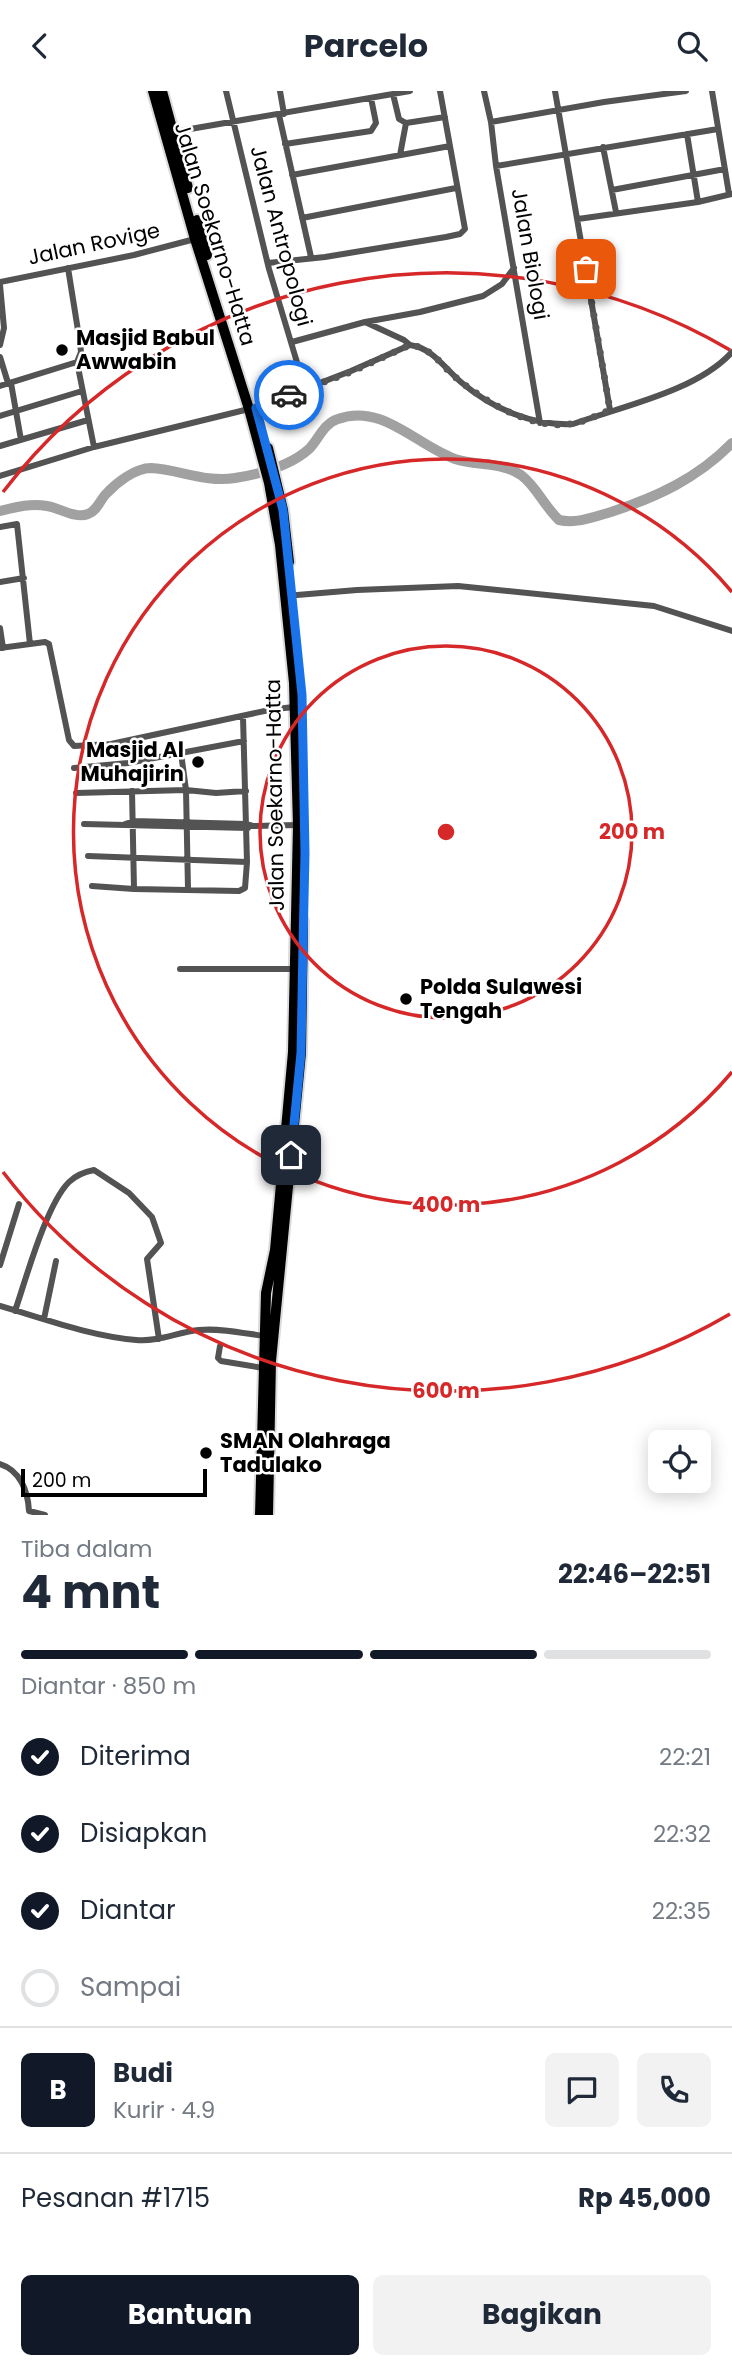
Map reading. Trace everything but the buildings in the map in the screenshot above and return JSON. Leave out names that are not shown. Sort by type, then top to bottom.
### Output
[{"type":"main road","name":"Jalan Soekarno-Hatta","points":[[153,91],[252,408],[286,537],[301,787],[298,825],[301,1053],[275,1250],[266,1293],[260,1515]]},
{"type":"main road","name":"Jalan Soekarno-Hatta","points":[[162,91],[195,239],[252,408]]},
{"type":"main road","name":"Jalan Soekarno-Hatta","points":[[268,1515],[271,1361],[286,1170],[295,969],[299,946],[301,684],[288,595]]},
{"type":"street","name":"Jalan Antropologi","points":[[226,91],[268,263],[305,389]]},
{"type":"street","points":[[280,91],[285,144],[311,257]]},
{"type":"street","points":[[173,132],[410,91]]},
{"type":"street","points":[[268,263],[460,234],[465,226],[440,91]]},
{"type":"street","name":"Jalan Biologi","points":[[484,91],[540,423]]},
{"type":"street","points":[[555,91],[610,410]]},
{"type":"street","points":[[491,122],[686,91]]},
{"type":"street","points":[[578,219],[698,202],[731,194],[712,91]]},
{"type":"street","points":[[393,94],[399,119],[406,123],[445,117]]},
{"type":"street","points":[[285,144],[371,131],[376,123],[371,98]]},
{"type":"street","points":[[400,155],[406,123]]},
{"type":"street","points":[[496,166],[603,146],[718,129]]},
{"type":"street","points":[[687,134],[698,202]]},
{"type":"street","points":[[292,175],[450,146]]},
{"type":"street","points":[[603,146],[616,212]]},
{"type":"street","points":[[612,190],[726,169]]},
{"type":"street","points":[[302,218],[456,188]]},
{"type":"street","name":"Jalan Rovige","points":[[0,283],[195,239]]},
{"type":"street","points":[[68,268],[81,352],[77,362],[94,447]]},
{"type":"street","points":[[292,342],[483,296],[502,284],[514,268]]},
{"type":"street","points":[[0,283],[4,328],[0,345]]},
{"type":"street","points":[[365,323],[404,339],[410,345]]},
{"type":"street","points":[[0,476],[94,447],[252,408],[351,372],[410,345],[418,346],[432,354],[475,394],[524,418],[540,423],[573,424],[690,383],[720,364],[732,352]]},
{"type":"street","points":[[0,357],[10,383],[22,440]]},
{"type":"street","points":[[0,386],[77,362]]},
{"type":"street","points":[[0,416],[82,391]]},
{"type":"street","points":[[0,446],[88,420]]},
{"type":"street","points":[[0,527],[17,524],[30,644]]},
{"type":"street","points":[[0,582],[24,577]]},
{"type":"street","points":[[288,595],[458,586],[654,606],[732,631]]},
{"type":"street","points":[[0,628],[1,648],[45,642],[49,644],[69,740],[74,746],[111,744],[274,709],[295,707]]},
{"type":"street","points":[[92,886],[243,890],[248,826],[243,717]]},
{"type":"street","points":[[74,768],[128,763],[244,741]]},
{"type":"street","points":[[181,753],[188,825],[188,889]]},
{"type":"street","points":[[132,791],[130,824],[134,889]]},
{"type":"street","points":[[76,793],[246,791]]},
{"type":"street","points":[[84,824],[298,825]]},
{"type":"street","points":[[88,856],[247,862]]},
{"type":"street","points":[[180,969],[295,969]]},
{"type":"street","points":[[15,1311],[38,1244],[66,1187],[83,1173],[97,1171],[129,1193],[154,1219],[161,1243],[147,1259],[159,1339]]},
{"type":"street","points":[[0,1265],[19,1204]]},
{"type":"street","points":[[44,1319],[56,1261]]},
{"type":"street","points":[[0,1306],[94,1333],[137,1340],[159,1339],[210,1329],[264,1335]]},
{"type":"street","points":[[220,1346],[218,1358],[221,1361],[263,1369]]},
{"type":"street","points":[[0,1464],[10,1467],[16,1473],[27,1496],[28,1513],[45,1515]]},
{"type":"waterway","points":[[0,511],[35,505],[78,515],[88,514],[120,481],[132,473],[151,468],[224,479],[264,472],[301,455],[333,421],[354,416],[384,421],[455,459],[514,471],[531,485],[559,520],[579,521],[661,493],[691,476],[732,443]]},
{"type":"way so far","points":[[289,395],[351,372],[410,345],[427,350],[475,394],[524,418],[555,425],[573,424],[610,410],[586,269]]},
{"type":"place","name":"Masjid Babul Awwabin","points":[[62,350]]},
{"type":"place","name":"Masjid Al Muhajirin","points":[[198,762]]},
{"type":"place","name":"Polda Sulawesi Tengah","points":[[406,999]]},
{"type":"place","name":"SMAN Olahraga Tadulako","points":[[206,1453]]},
{"type":"route","points":[[289,395],[256,408],[283,510],[302,695],[305,853],[301,1053],[291,1155]]}]
